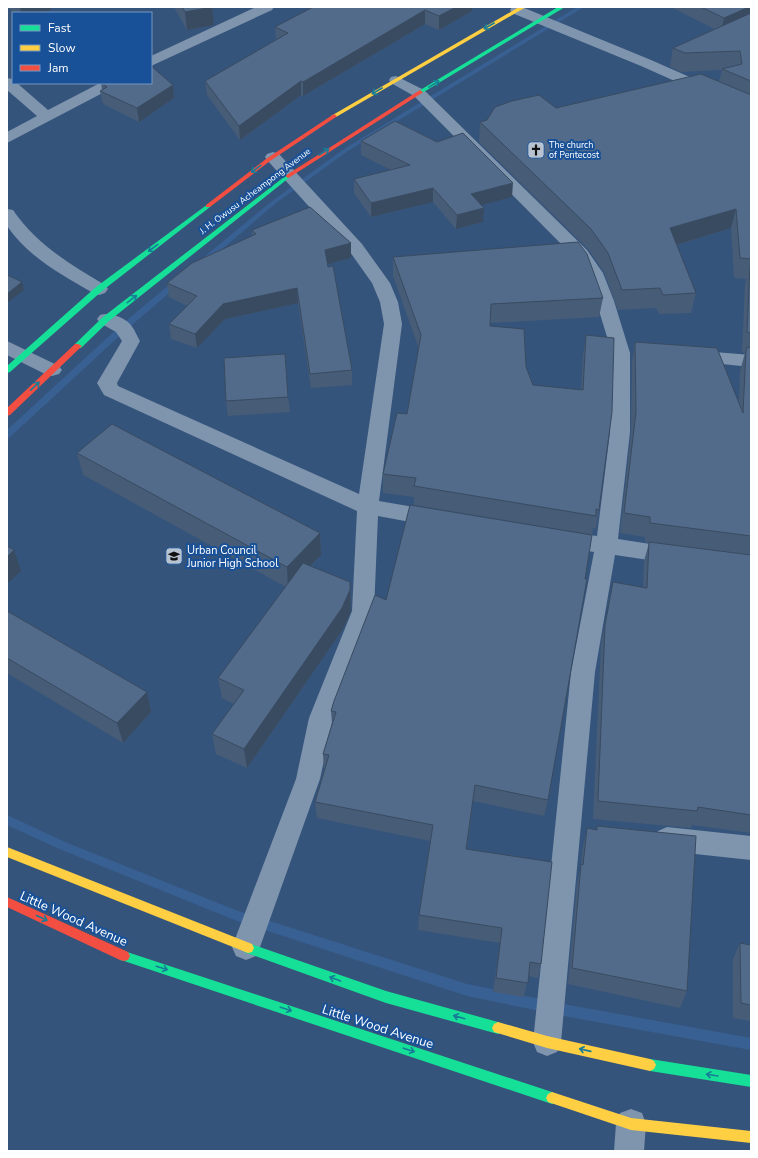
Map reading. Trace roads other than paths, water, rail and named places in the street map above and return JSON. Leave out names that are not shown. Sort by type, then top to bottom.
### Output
[{"type":"main road","name":"J. H. Owusu Acheampong Avenue","points":[[7,413],[106,319],[290,175],[419,93],[562,7]]},
{"type":"main road","name":"J. H. Owusu Acheampong Avenue","points":[[7,370],[15,351],[273,157],[339,113],[520,8]]},
{"type":"main road","points":[[7,852],[44,868],[246,947],[386,997],[547,1042],[644,1064],[751,1081]]},
{"type":"main road","name":"Little Wood Avenue","points":[[7,902],[125,956],[630,1137],[751,1137]]},
{"type":"street","points":[[152,62],[267,7]]},
{"type":"street","points":[[520,8],[541,19],[646,63],[751,110]]},
{"type":"street","points":[[396,80],[419,93],[581,254],[594,273],[629,353],[606,547],[583,672],[579,831],[547,1042]]},
{"type":"street","points":[[7,82],[47,117]]},
{"type":"street","points":[[7,138],[109,84]]},
{"type":"street","points":[[246,947],[308,779],[321,718],[363,611],[368,507],[393,324],[389,302],[381,283],[356,248],[273,157]]},
{"type":"street","points":[[7,214],[14,227],[34,248],[51,261],[100,288]]},
{"type":"street","points":[[106,319],[123,328],[130,341],[106,383],[111,390],[368,507],[453,521]]},
{"type":"street","points":[[15,351],[52,370]]},
{"type":"street","points":[[674,355],[720,357],[751,361]]},
{"type":"street","points":[[537,535],[606,547],[698,559]]},
{"type":"street","points":[[644,837],[751,848]]},
{"type":"waterway","points":[[203,261],[274,202],[346,150],[581,7]]},
{"type":"waterway","points":[[7,435],[123,328],[178,282]]},
{"type":"waterway","points":[[7,820],[61,845],[237,916],[467,990],[569,1011],[751,1044]]},
{"type":"place","name":"The church of Pentecost","points":[[536,150]]},
{"type":"place","name":"Urban Council Junior High School","points":[[174,556]]}]
